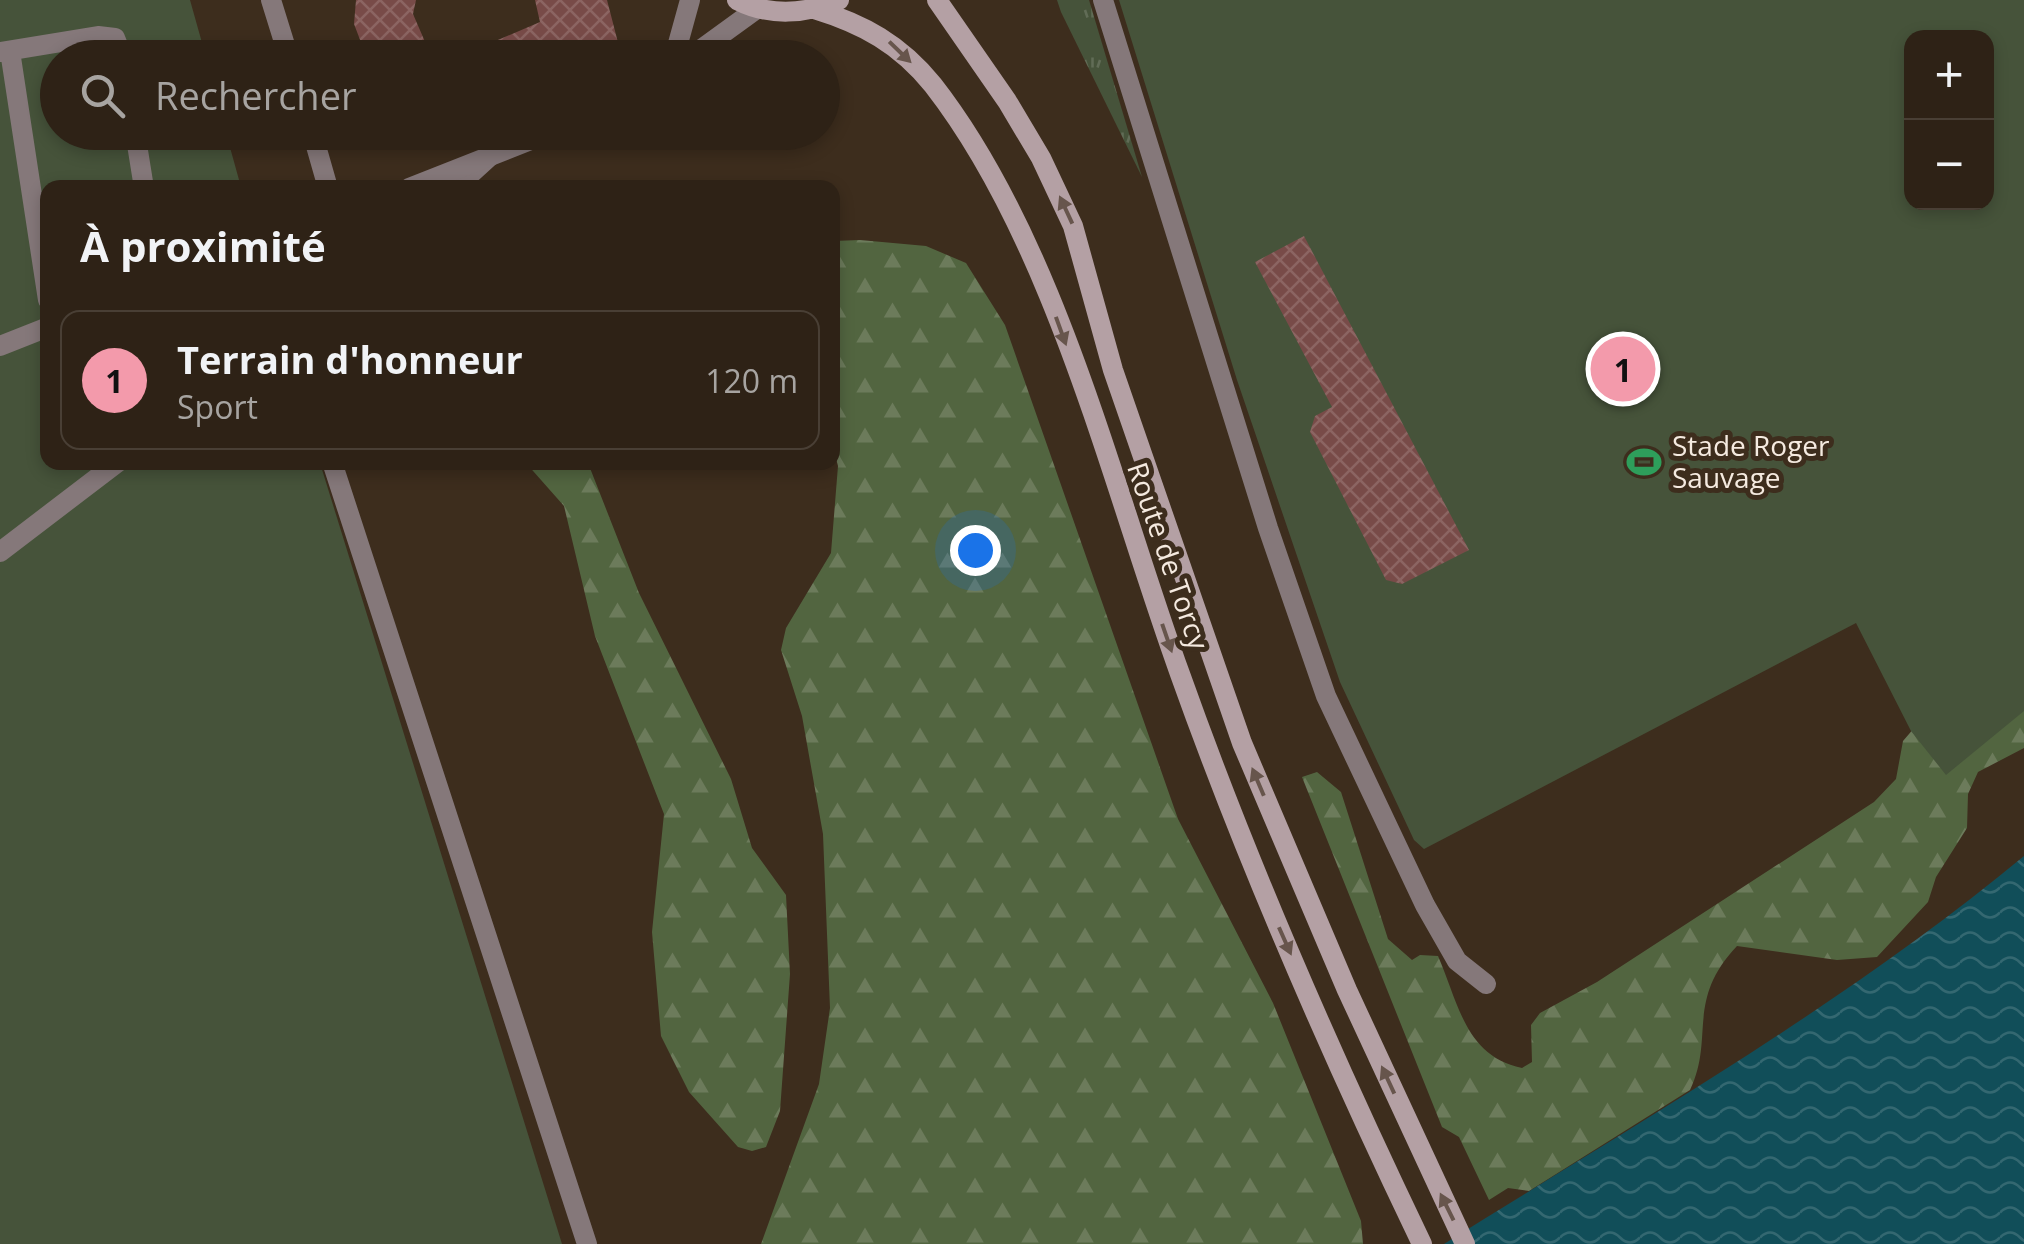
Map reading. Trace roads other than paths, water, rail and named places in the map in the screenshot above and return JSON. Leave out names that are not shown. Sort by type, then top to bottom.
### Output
[{"type":"main road","points":[[737,0],[790,13],[839,0]]},
{"type":"main road","name":"Route de Torcy","points":[[937,0],[1007,100],[1042,158],[1074,226],[1113,370],[1242,742],[1428,1169],[1465,1244]]},
{"type":"main road","name":"Route de Torcy","points":[[814,9],[856,22],[888,40],[931,83],[1014,218],[1060,326],[1181,678],[1277,923],[1422,1244]]},
{"type":"street","points":[[271,0],[283,40]]},
{"type":"street","points":[[679,40],[690,0]]},
{"type":"street","points":[[1102,0],[1268,528],[1326,696],[1425,906],[1457,961],[1486,984]]},
{"type":"street","points":[[714,40],[758,8]]},
{"type":"street","points":[[75,40],[98,36],[116,40]]},
{"type":"street","points":[[40,46],[5,52],[40,254]]},
{"type":"street","points":[[138,150],[143,180]]},
{"type":"street","points":[[317,150],[326,180]]},
{"type":"street","points":[[429,180],[506,150]]},
{"type":"street","points":[[463,180],[491,156]]},
{"type":"street","points":[[0,346],[40,331]]},
{"type":"street","points":[[0,552],[108,470]]},
{"type":"street","points":[[335,470],[588,1244]]},
{"type":"water","points":[[2024,856],[2024,1244],[1444,1244],[1814,1011],[1886,962]]},
{"type":"place","name":"Terrain d'honneur","points":[[1623,369]]},
{"type":"place","name":"Stade Roger Sauvage","points":[[1644,462]]}]
